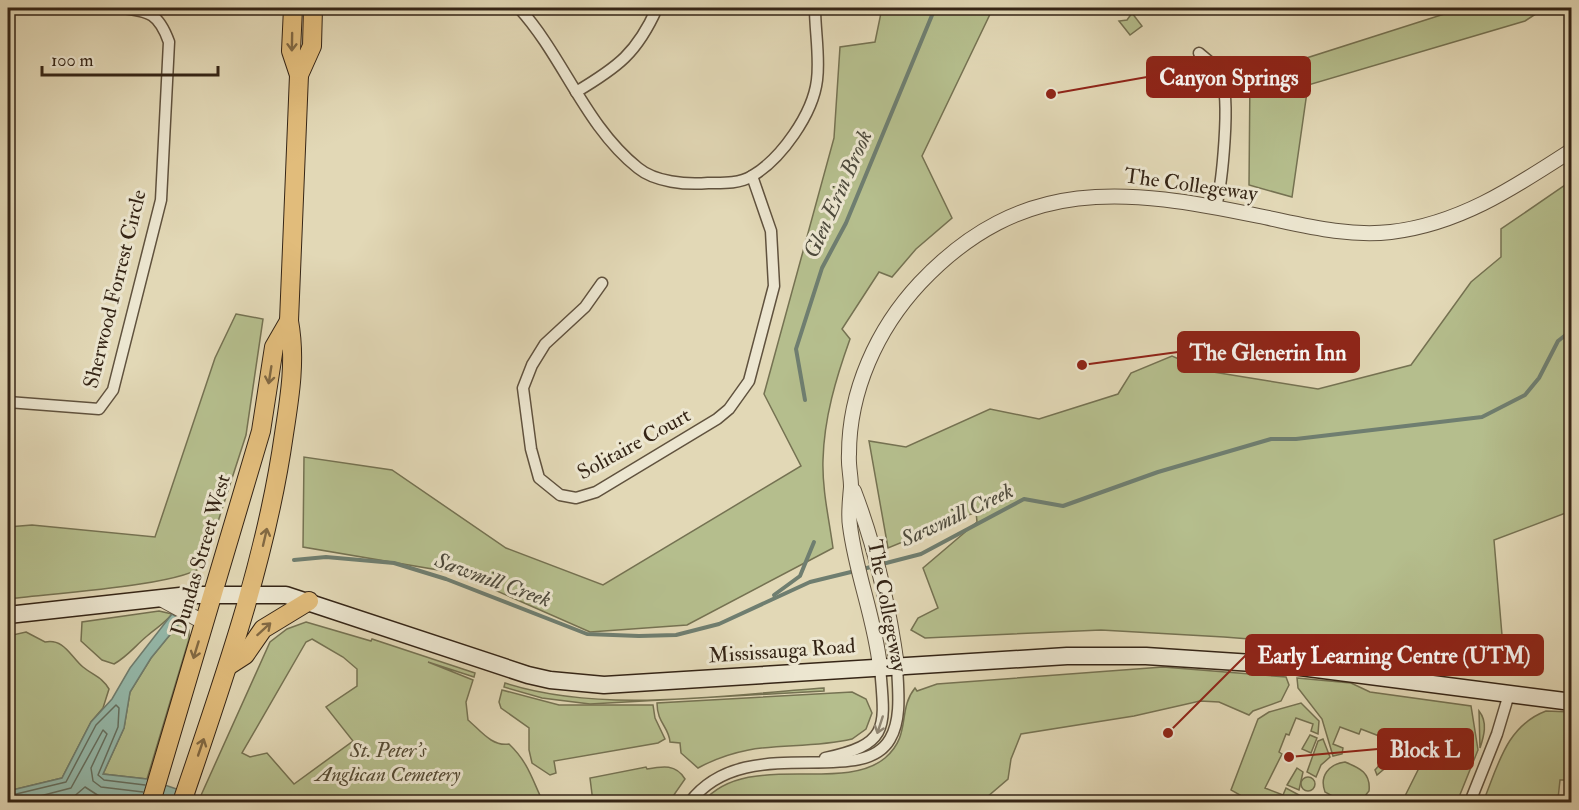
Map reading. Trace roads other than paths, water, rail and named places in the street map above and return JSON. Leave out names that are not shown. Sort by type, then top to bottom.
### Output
[{"type":"main road","name":"Dundas Street West","points":[[182,802],[250,593],[279,472],[294,346],[290,321],[299,75],[291,51],[293,8]]},
{"type":"main road","name":"Dundas Street West","points":[[299,75],[312,46],[313,8]]},
{"type":"main road","name":"Dundas Street West","points":[[151,802],[261,431],[274,347],[290,321]]},
{"type":"main road","name":"Mississauga Road","points":[[8,615],[213,594],[286,595],[528,675],[569,683],[604,685],[1067,656],[1146,656],[1285,665],[1572,702]]},
{"type":"main road","points":[[228,666],[245,655],[262,629],[309,601]]},
{"type":"street","name":"Sherwood Forrest Circle","points":[[8,402],[99,409],[113,390],[160,200],[169,42],[163,25],[154,16],[141,10],[121,8]]},
{"type":"street","points":[[519,8],[613,143],[639,170],[687,184],[735,182],[752,176],[795,134],[809,106],[817,81],[815,8]]},
{"type":"street","points":[[576,92],[609,72],[634,50],[657,8]]},
{"type":"street","points":[[1199,52],[1216,68],[1222,78],[1225,92],[1223,179],[1216,207]]},
{"type":"street","name":"The Collegeway","points":[[810,761],[859,749],[875,737],[883,718],[889,667],[870,607],[849,525],[851,483],[848,455],[852,414],[866,368],[881,336],[913,291],[960,246],[992,225],[1020,212],[1063,199],[1088,196],[1136,195],[1216,207],[1332,231],[1359,234],[1393,232],[1438,222],[1481,206],[1572,150]]},
{"type":"street","name":"Solitaire Court","points":[[602,283],[585,307],[545,344],[532,365],[523,388],[531,449],[539,478],[560,495],[576,498],[596,492],[632,472],[717,419],[729,409],[749,381],[774,286],[771,231],[752,176]]},
{"type":"street","name":"The Collegeway","points":[[690,802],[703,788],[730,771],[750,766],[810,761],[856,761],[875,756],[884,748],[895,727],[885,603],[865,521],[851,483]]},
{"type":"street","points":[[159,598],[204,623]]},
{"type":"street","points":[[1470,802],[1497,734],[1509,694]]},
{"type":"water","points":[[172,614],[182,620],[151,658],[130,692],[124,728],[103,774],[147,779],[215,802],[8,802],[8,791],[62,778],[91,722],[112,699],[130,668]]},
{"type":"waterway","name":"Glen Erin Brook","points":[[805,400],[796,349],[822,268],[846,223],[935,8]]},
{"type":"waterway","name":"Sawmill Creek","points":[[863,569],[921,554],[1024,499],[1063,506],[1158,472],[1271,439],[1296,439],[1482,417],[1525,395],[1539,378],[1558,341],[1572,330]]},
{"type":"waterway","name":"Glen Erin Brook","points":[[774,595],[800,576],[814,542]]},
{"type":"waterway","name":"Sawmill Creek","points":[[294,560],[326,557],[394,563],[446,579],[587,634],[639,636],[676,635],[719,624],[810,582],[855,571]]},
{"type":"place","name":"Canyon Springs","points":[[1051,94]]},
{"type":"place","name":"The Glenerin Inn","points":[[1082,365]]},
{"type":"place","name":"Early Learning Centre (UTM)","points":[[1168,733]]},
{"type":"place","name":"Block L","points":[[1289,757]]},
{"type":"park label","name":"St. Peter's Anglican Cemetery","points":[[388,762]]}]
